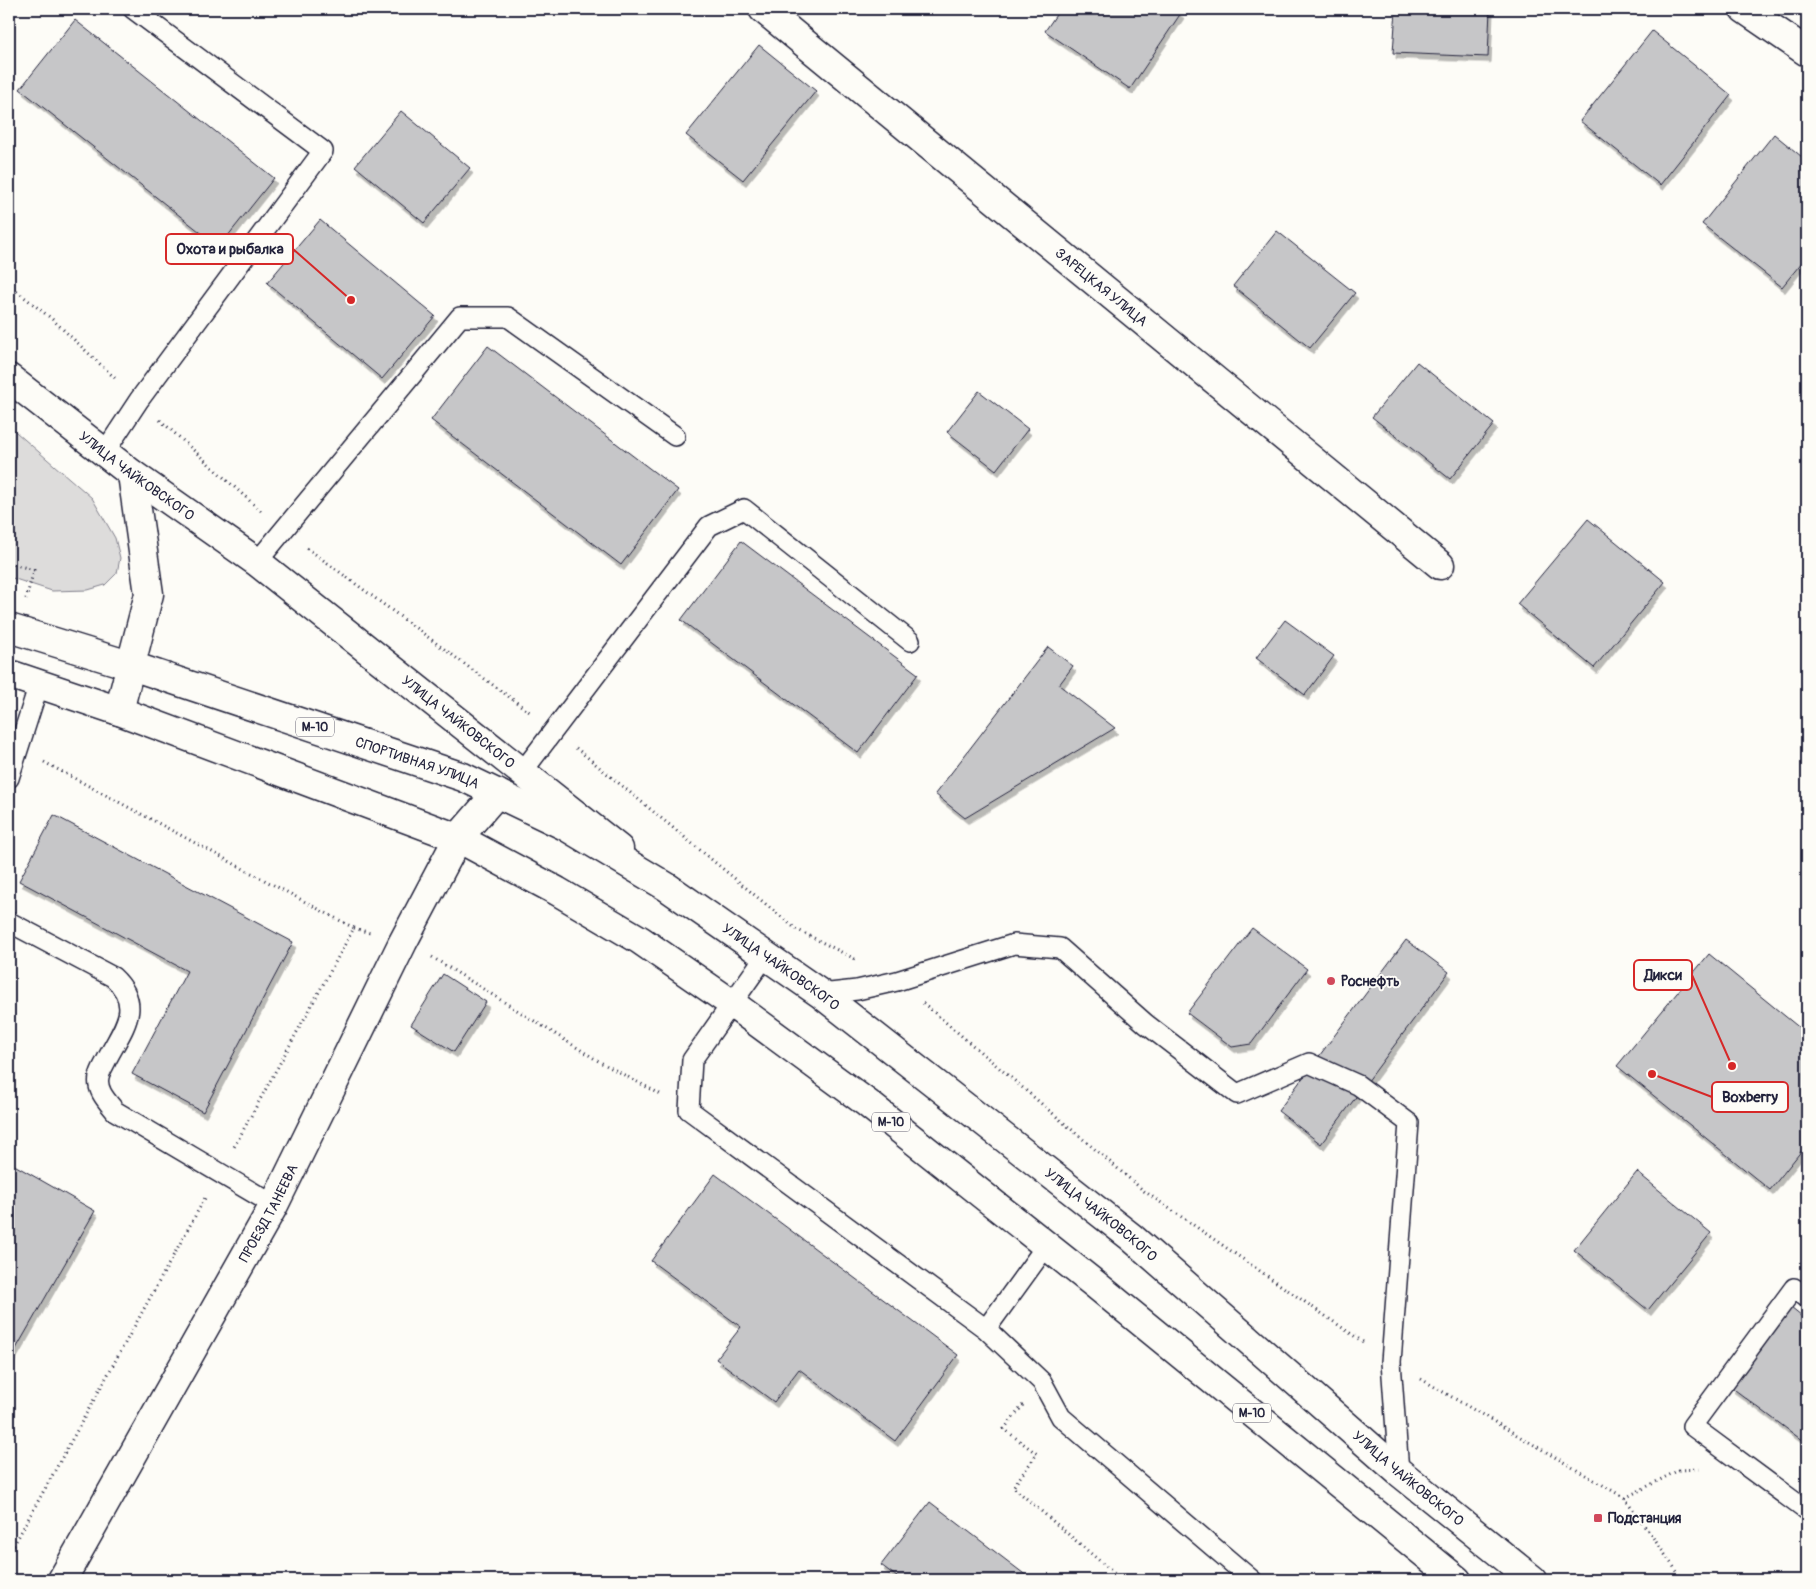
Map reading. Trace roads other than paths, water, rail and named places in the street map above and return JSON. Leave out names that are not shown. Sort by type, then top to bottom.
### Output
[{"type":"main road","name":"ЗАРЕЦКАЯ УЛИЦА","points":[[763,9],[1440,565]]},
{"type":"main road","points":[[1744,9],[1807,52]]},
{"type":"main road","name":"УЛИЦА ЧАЙКОВСКОГО","points":[[9,378],[132,474],[257,562],[667,887],[821,994],[1131,1238],[1399,1472],[1533,1580]]},
{"type":"main road","points":[[119,711],[149,594],[132,474]]},
{"type":"main road","name":"СПОРТИВНАЯ УЛИЦА","points":[[9,628],[132,666],[463,777],[565,826],[667,887]]},
{"type":"main road","name":"М-10","points":[[9,674],[119,711],[458,838],[557,890],[640,940],[731,1003],[867,1103],[1457,1580]]},
{"type":"main road","name":"ПРОЕЗД ТАНЕЕВА","points":[[62,1580],[274,1205],[403,942],[458,838],[496,793]]},
{"type":"lane","points":[[104,453],[139,400],[323,151],[133,9]]},
{"type":"lane","points":[[257,562],[460,317],[508,317],[675,436]]},
{"type":"lane","points":[[523,771],[709,526],[744,509],[910,641]]},
{"type":"lane","points":[[9,778],[39,684]]},
{"type":"lane","points":[[9,922],[113,977],[125,988],[130,1001],[128,1019],[99,1077],[101,1094],[115,1110],[274,1205]]},
{"type":"lane","points":[[821,994],[857,990],[897,981],[1014,944],[1060,948],[1146,1024],[1237,1094],[1309,1063],[1358,1085],[1409,1123],[1391,1362],[1399,1472]]},
{"type":"lane","points":[[766,955],[692,1060],[689,1110],[986,1328],[1042,1382],[1061,1417],[1252,1580]]},
{"type":"lane","points":[[986,1328],[1046,1246]]},
{"type":"lane","points":[[1807,1298],[1794,1288],[1692,1426],[1807,1511]]},
{"type":"place","name":"Охота и рыбалка","points":[[351,300]]},
{"type":"place","name":"Роснефть","points":[[1331,981]]},
{"type":"place","name":"Дикси","points":[[1732,1066]]},
{"type":"place","name":"Boxberry","points":[[1652,1074]]},
{"type":"place","name":"Подстанция","points":[[1598,1518]]}]
